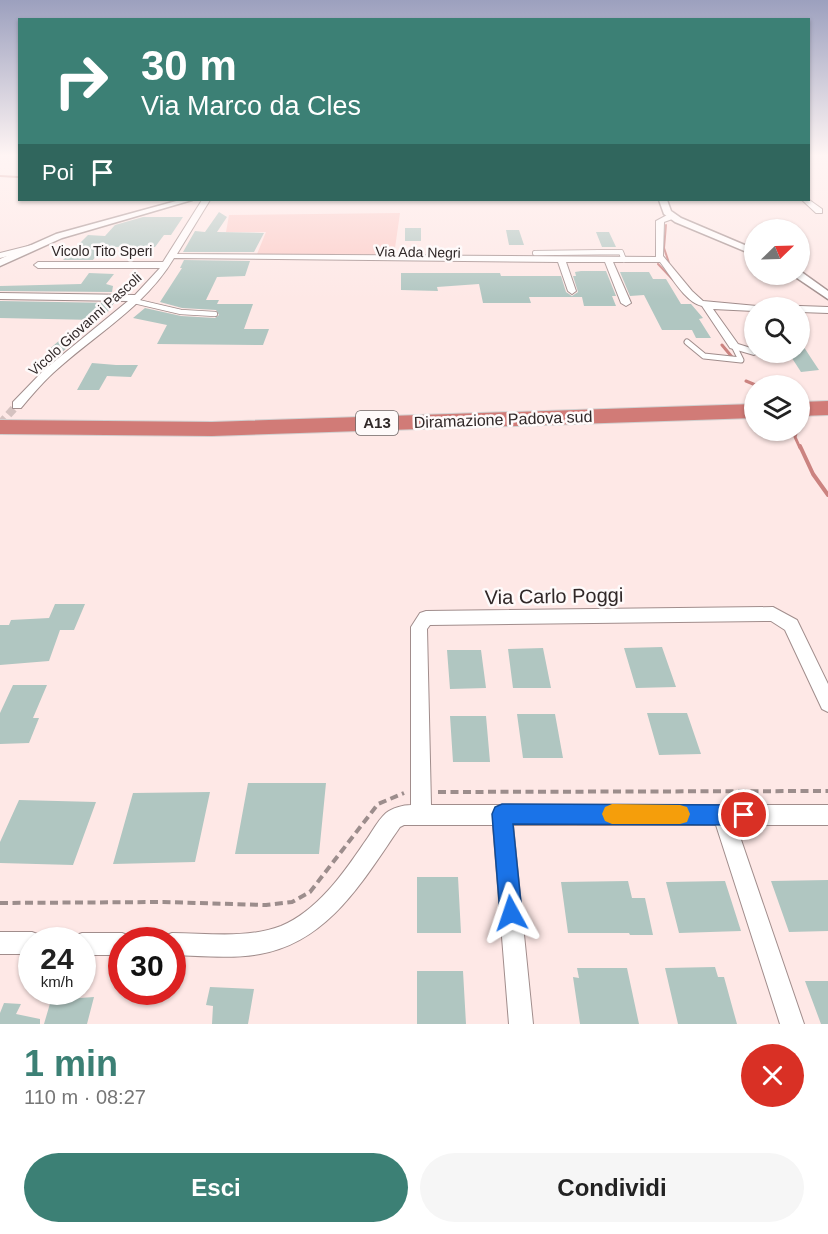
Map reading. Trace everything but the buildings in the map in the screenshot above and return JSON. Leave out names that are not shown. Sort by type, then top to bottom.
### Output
[{"type":"highway","points":[[810,397],[828,396]]},
{"type":"highway","name":"Diramazione Padova sud","points":[[8,410],[219,416],[744,398]]},
{"type":"highway","points":[[810,409],[828,408]]},
{"type":"highway","name":"Diramazione Padova sud","points":[[0,427],[212,429],[744,411]]},
{"type":"street","points":[[0,256],[92,225],[173,204]]},
{"type":"street","name":"Vicolo Giovanni Pascoli","points":[[8,410],[48,372],[136,299],[169,261],[204,204]]},
{"type":"street","points":[[810,204],[819,211]]},
{"type":"street","points":[[744,247],[667,208],[660,221],[658,239],[660,260],[695,300],[706,305],[744,307]]},
{"type":"street","points":[[0,263],[32,247]]},
{"type":"street","name":"Via Ada Negri","points":[[169,261],[334,257],[333,260],[343,264],[486,266],[504,259],[535,253],[561,259],[660,260]]},
{"type":"street","points":[[561,259],[572,291]]},
{"type":"street","points":[[608,260],[626,303]]},
{"type":"street","name":"Vicolo Tito Speri","points":[[38,265],[169,261]]},
{"type":"street","points":[[810,283],[828,296]]},
{"type":"street","points":[[0,296],[136,299]]},
{"type":"street","points":[[706,305],[706,309],[734,346],[744,349]]},
{"type":"street","points":[[810,309],[828,310]]},
{"type":"street","name":"Via Carlo Poggi","points":[[421,814],[419,627],[426,618],[773,614],[791,625],[828,703]]},
{"type":"street","points":[[502,814],[521,1024]]},
{"type":"street","points":[[186,944],[262,942],[293,934],[329,906],[393,820],[403,815],[828,816]]},
{"type":"street","points":[[723,815],[792,1024]]},
{"type":"street","points":[[0,943],[18,944]]},
{"type":"lane","points":[[535,253],[621,252],[624,260]]},
{"type":"lane","points":[[136,299],[181,312],[215,314]]},
{"type":"lane","points":[[687,342],[694,352],[707,359],[741,360],[734,346]]},
{"type":"path","points":[[435,792],[828,791]]},
{"type":"path","points":[[0,903],[163,902],[266,905],[292,902],[310,892],[378,804],[404,793]]},
{"type":"shaded area","points":[[400,213],[394,255],[257,254],[266,232],[226,232],[229,215]]},
{"type":"waterway","points":[[666,225],[664,248],[669,263]]},
{"type":"waterway","points":[[658,264],[676,283]]},
{"type":"waterway","points":[[722,345],[732,357]]},
{"type":"waterway","points":[[797,441],[800,448]]},
{"type":"waterway","points":[[800,446],[813,474],[828,495]]},
{"type":"tunnel","points":[[0,424],[17,405]]},
{"type":"slow traffic","points":[[612,814],[680,814]]},
{"type":"route","points":[[511,913],[502,814],[744,815]]}]
